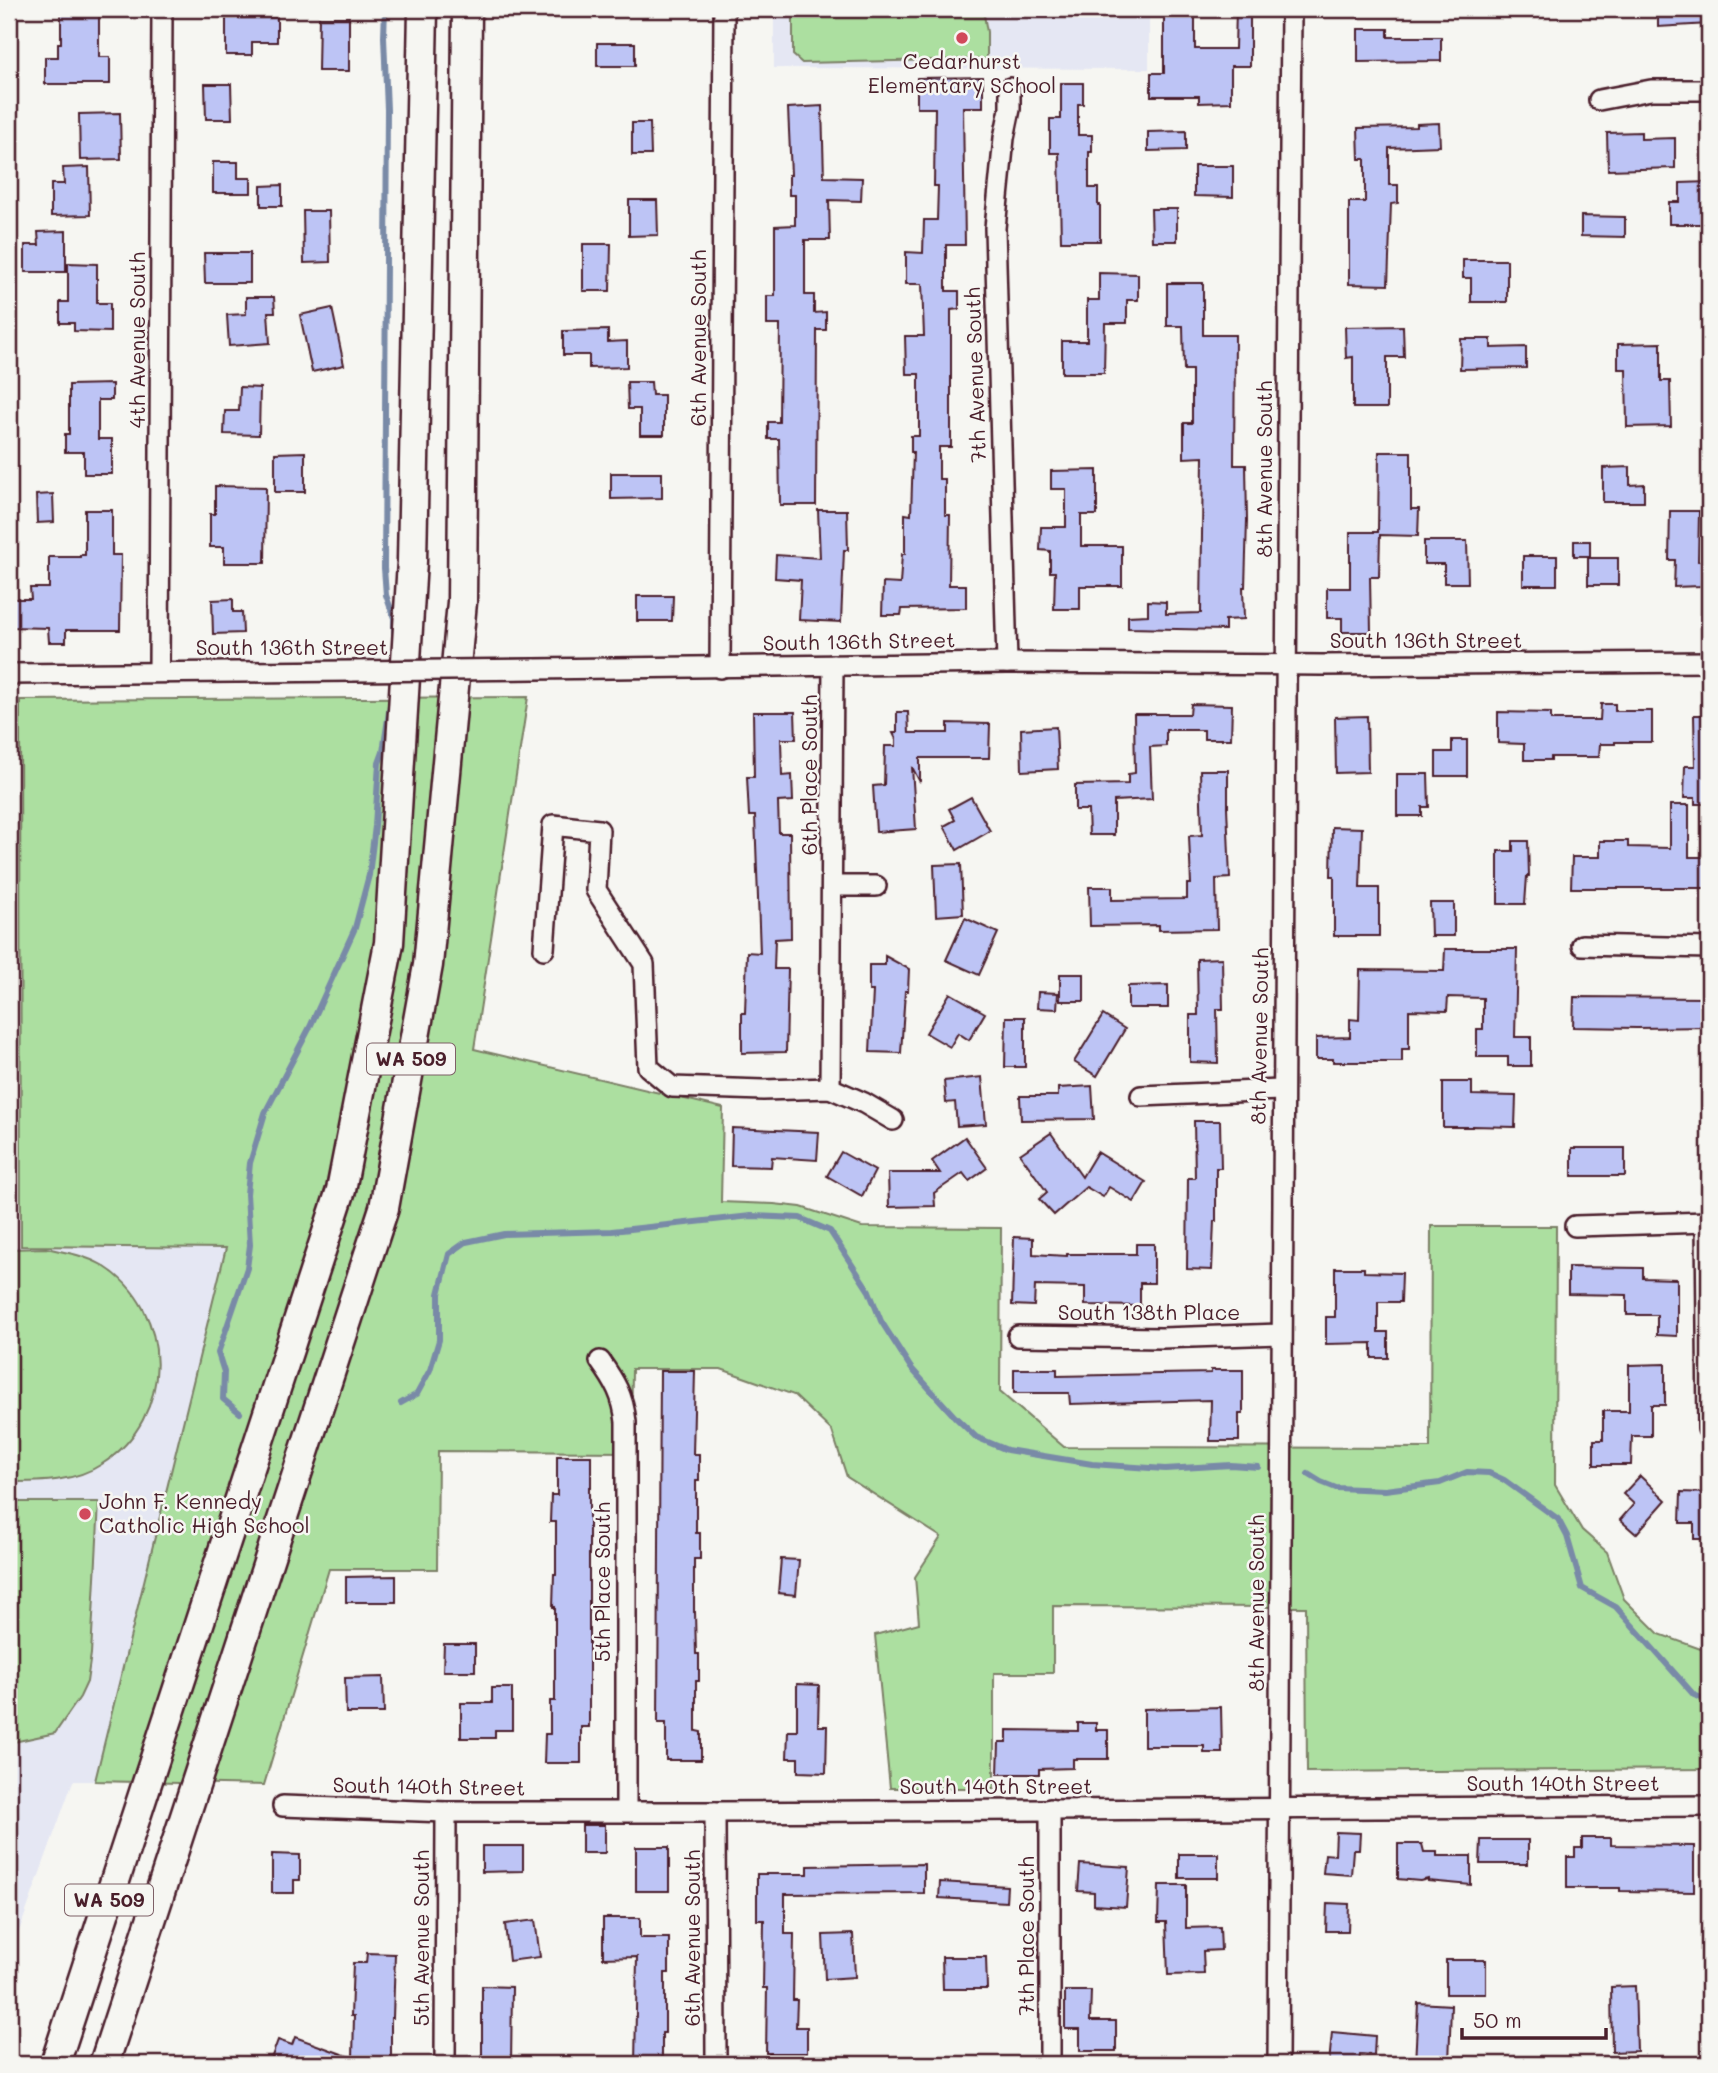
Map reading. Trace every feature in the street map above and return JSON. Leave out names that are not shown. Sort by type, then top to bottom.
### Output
[{"type":"highway","name":"WA 509","points":[[55,2064],[341,1190],[389,943],[412,561],[423,9]]},
{"type":"highway","name":"WA 509","points":[[104,2064],[384,1208],[428,965],[462,602],[467,9]]},
{"type":"street","name":"4th Avenue South","points":[[159,672],[162,9]]},
{"type":"street","name":"6th Avenue South","points":[[720,668],[724,9]]},
{"type":"street","name":"8th Avenue South","points":[[1278,2064],[1282,1090],[1291,9]]},
{"type":"street","name":"7th Avenue South","points":[[1007,663],[995,228],[1003,138],[1010,109],[1010,88]]},
{"type":"street","points":[[1600,100],[1651,90],[1709,90]]},
{"type":"street","name":"South 136th Street","points":[[9,674],[1007,663],[1709,662]]},
{"type":"street","name":"6th Place South","points":[[830,1088],[833,665]]},
{"type":"street","points":[[544,949],[553,825],[598,831],[596,890],[644,964],[648,1067],[672,1087],[764,1090],[830,1088],[893,1120]]},
{"type":"street","points":[[832,886],[876,886]]},
{"type":"street","points":[[1583,946],[1709,948]]},
{"type":"street","points":[[1141,1096],[1282,1090]]},
{"type":"street","points":[[1575,1226],[1708,1222],[1708,1429]]},
{"type":"street","name":"South 138th Place","points":[[1017,1336],[1162,1338],[1281,1334]]},
{"type":"street","name":"5th Place South","points":[[600,1361],[616,1382],[624,1402],[626,1422],[626,1811]]},
{"type":"street","name":"South 140th Street","points":[[283,1806],[446,1812],[715,1812],[1709,1805]]},
{"type":"street","name":"7th Place South","points":[[1050,1809],[1050,2064]]},
{"type":"street","name":"5th Avenue South","points":[[445,2064],[446,1812]]},
{"type":"street","name":"6th Avenue South","points":[[715,1812],[716,2064]]},
{"type":"shaded area","name":"Cedarhurst Elementary School","points":[[774,9],[1149,9],[1149,69],[774,68]]},
{"type":"shaded area","name":"John F. Kennedy Catholic High School","points":[[9,1246],[226,1248],[95,1781],[73,1781],[9,1959]]},
{"type":"green space","points":[[793,9],[983,9],[987,32],[987,59],[802,63],[793,55]]},
{"type":"green space","points":[[528,697],[474,1049],[723,1108],[721,1202],[801,1207],[862,1227],[1001,1228],[1000,1392],[1064,1447],[1430,1448],[1431,1226],[1556,1226],[1555,1485],[1582,1530],[1607,1552],[1624,1599],[1659,1634],[1709,1652],[1709,1769],[1307,1772],[1306,1607],[1053,1606],[1053,1673],[994,1673],[994,1788],[890,1788],[875,1635],[919,1623],[915,1577],[941,1537],[847,1477],[832,1431],[794,1395],[721,1369],[632,1369],[631,1452],[438,1451],[437,1569],[329,1569],[264,1785],[95,1781],[226,1248],[21,1246],[20,700]]},
{"type":"green space","points":[[46,1248],[74,1254],[102,1265],[126,1285],[143,1309],[154,1336],[157,1364],[153,1393],[143,1420],[126,1444],[102,1464],[69,1478],[9,1482],[9,1249]]},
{"type":"green space","points":[[9,1502],[99,1502],[91,1654],[87,1682],[55,1733],[9,1743]]},
{"type":"building","points":[[61,9],[99,9],[99,57],[110,57],[110,84],[45,84],[45,57],[58,57],[58,43],[61,43]]},
{"type":"building","points":[[1164,9],[1195,9],[1195,49],[1235,49],[1236,9],[1250,9],[1250,66],[1231,66],[1231,102],[1199,103],[1199,96],[1151,96],[1151,73],[1164,73]]},
{"type":"building","points":[[1658,9],[1709,9],[1709,24],[1658,27]]},
{"type":"building","points":[[277,17],[277,42],[252,42],[252,55],[226,55],[226,18]]},
{"type":"building","points":[[319,17],[349,17],[349,71],[318,71]]},
{"type":"building","points":[[1358,29],[1388,29],[1388,37],[1441,37],[1441,61],[1358,62]]},
{"type":"building","points":[[597,43],[635,43],[635,66],[597,66]]},
{"type":"building","points":[[983,77],[983,107],[963,107],[965,245],[946,245],[946,291],[959,291],[959,309],[951,310],[951,447],[939,447],[939,479],[945,479],[945,515],[950,515],[949,585],[966,585],[966,608],[902,609],[901,615],[882,615],[883,583],[900,584],[902,554],[905,554],[905,514],[911,515],[911,436],[919,436],[919,374],[906,374],[905,336],[924,336],[922,284],[906,284],[906,252],[923,253],[924,220],[937,220],[938,186],[934,186],[935,108],[917,108],[917,78]]},
{"type":"building","points":[[1061,83],[1083,83],[1083,104],[1078,104],[1078,135],[1092,135],[1089,188],[1098,188],[1100,241],[1061,241],[1059,153],[1050,153],[1050,119],[1061,119]]},
{"type":"building","points":[[205,84],[231,84],[232,119],[206,119]]},
{"type":"building","points":[[822,106],[824,177],[862,178],[861,201],[829,200],[830,240],[805,240],[805,295],[814,295],[814,313],[826,312],[826,330],[817,330],[816,505],[780,505],[779,439],[768,439],[768,422],[779,422],[780,325],[767,325],[767,296],[775,296],[775,226],[795,225],[795,195],[789,195],[791,175],[788,108]]},
{"type":"building","points":[[120,113],[121,159],[80,160],[79,114]]},
{"type":"building","points":[[632,123],[650,123],[651,155],[632,155]]},
{"type":"building","points":[[1439,123],[1440,146],[1389,148],[1389,185],[1398,185],[1398,203],[1391,204],[1388,285],[1349,284],[1349,202],[1365,202],[1365,159],[1359,159],[1358,128],[1417,127],[1417,124]]},
{"type":"building","points":[[1186,131],[1186,150],[1148,151],[1148,132]]},
{"type":"building","points":[[1641,132],[1641,139],[1675,138],[1675,168],[1608,170],[1607,133]]},
{"type":"building","points":[[213,162],[238,162],[238,178],[251,178],[251,193],[213,193]]},
{"type":"building","points":[[1194,166],[1233,166],[1233,197],[1194,196]]},
{"type":"building","points":[[89,167],[90,215],[51,216],[51,184],[64,184],[63,168]]},
{"type":"building","points":[[1709,182],[1709,224],[1669,224],[1669,202],[1680,202],[1680,183]]},
{"type":"building","points":[[282,185],[282,206],[261,206],[261,186]]},
{"type":"building","points":[[629,200],[657,200],[658,235],[629,236]]},
{"type":"building","points":[[1151,209],[1177,209],[1177,241],[1152,241]]},
{"type":"building","points":[[303,211],[329,211],[330,262],[304,263]]},
{"type":"building","points":[[1581,216],[1625,217],[1625,237],[1581,236]]},
{"type":"building","points":[[66,231],[66,272],[25,272],[25,245],[39,245],[38,232]]},
{"type":"building","points":[[583,244],[611,244],[610,291],[583,291]]},
{"type":"building","points":[[204,253],[250,253],[250,283],[205,283]]},
{"type":"building","points":[[1463,260],[1507,260],[1507,302],[1471,302],[1471,278],[1463,278]]},
{"type":"building","points":[[68,263],[97,264],[97,303],[110,303],[110,332],[74,331],[74,323],[60,323],[60,302],[68,302]]},
{"type":"building","points":[[1099,273],[1138,274],[1138,300],[1127,300],[1127,323],[1105,323],[1104,373],[1062,373],[1062,341],[1087,341],[1087,300],[1099,300]]},
{"type":"building","points":[[1167,283],[1203,283],[1203,335],[1235,335],[1234,465],[1246,465],[1244,619],[1225,620],[1225,630],[1128,628],[1128,616],[1148,615],[1148,601],[1166,602],[1166,614],[1201,613],[1203,457],[1184,458],[1184,423],[1192,423],[1192,370],[1184,370],[1183,326],[1167,326]]},
{"type":"building","points":[[246,297],[274,297],[275,312],[268,312],[270,343],[229,346],[227,315],[246,314]]},
{"type":"building","points":[[332,308],[344,365],[312,372],[300,315]]},
{"type":"building","points":[[1403,326],[1404,357],[1387,357],[1387,408],[1353,408],[1353,357],[1346,358],[1345,327]]},
{"type":"building","points":[[608,330],[608,342],[627,341],[627,367],[589,368],[589,355],[563,355],[563,331]]},
{"type":"building","points":[[1461,339],[1491,339],[1491,348],[1526,347],[1526,368],[1460,369]]},
{"type":"building","points":[[1661,343],[1661,381],[1670,381],[1671,426],[1627,427],[1626,369],[1618,369],[1618,344]]},
{"type":"building","points":[[627,382],[651,382],[652,395],[664,395],[664,435],[640,435],[640,409],[628,409]]},
{"type":"building","points":[[112,384],[112,400],[98,400],[98,439],[112,439],[112,474],[84,474],[84,452],[65,452],[65,434],[69,434],[69,385]]},
{"type":"building","points":[[240,387],[260,388],[259,435],[224,434],[225,411],[239,411]]},
{"type":"building","points":[[305,452],[305,492],[275,492],[275,453]]},
{"type":"building","points":[[1379,452],[1411,452],[1411,509],[1419,509],[1418,536],[1380,535],[1379,577],[1370,577],[1371,632],[1342,632],[1342,618],[1327,618],[1327,588],[1350,588],[1350,532],[1378,532]]},
{"type":"building","points":[[1630,467],[1630,485],[1644,484],[1644,502],[1603,502],[1603,468]]},
{"type":"building","points":[[1097,470],[1097,515],[1081,515],[1081,546],[1122,546],[1122,586],[1080,586],[1080,609],[1054,609],[1055,572],[1050,572],[1050,551],[1040,550],[1041,527],[1066,527],[1066,489],[1051,489],[1051,471]]},
{"type":"building","points":[[611,473],[662,473],[662,498],[611,499]]},
{"type":"building","points":[[215,486],[266,487],[265,563],[224,563],[224,547],[210,547],[210,514],[215,514]]},
{"type":"building","points":[[53,494],[54,522],[37,523],[36,495]]},
{"type":"building","points":[[85,510],[112,510],[112,555],[121,555],[120,630],[66,630],[66,642],[49,642],[48,628],[9,627],[9,599],[31,599],[30,588],[49,588],[49,557],[85,555]]},
{"type":"building","points":[[818,510],[847,510],[848,550],[844,550],[841,622],[799,620],[801,580],[775,578],[776,555],[820,558]]},
{"type":"building","points":[[1670,511],[1699,511],[1698,561],[1709,561],[1709,580],[1702,580],[1701,586],[1674,587],[1675,560],[1669,560]]},
{"type":"building","points":[[1424,541],[1467,541],[1468,583],[1444,583],[1444,564],[1424,564]]},
{"type":"building","points":[[1574,541],[1590,541],[1590,556],[1574,556]]},
{"type":"building","points":[[1523,556],[1557,556],[1557,585],[1523,585]]},
{"type":"building","points":[[1588,558],[1618,558],[1618,585],[1588,585]]},
{"type":"building","points":[[637,596],[673,596],[672,621],[637,621]]},
{"type":"building","points":[[233,599],[233,612],[242,612],[243,633],[213,634],[212,600]]},
{"type":"building","points":[[1191,704],[1232,705],[1231,739],[1204,739],[1204,730],[1166,730],[1166,746],[1150,747],[1152,799],[1114,801],[1114,835],[1089,835],[1088,810],[1075,810],[1075,785],[1128,784],[1128,774],[1135,773],[1134,714],[1190,714]]},
{"type":"building","points":[[1601,704],[1615,704],[1615,711],[1652,711],[1652,742],[1600,744],[1599,757],[1551,757],[1551,760],[1524,760],[1524,744],[1498,743],[1498,712],[1551,713],[1551,720],[1600,720]]},
{"type":"building","points":[[753,712],[795,712],[796,739],[781,739],[782,776],[792,775],[793,801],[778,802],[779,833],[790,833],[791,938],[775,939],[774,969],[788,969],[786,1052],[742,1053],[747,952],[760,953],[755,816],[749,816],[747,777],[754,777]]},
{"type":"building","points":[[897,712],[908,712],[909,733],[948,733],[948,723],[990,724],[989,758],[920,758],[920,782],[912,767],[916,829],[876,832],[873,786],[884,785],[885,746],[896,746],[893,733],[897,733]]},
{"type":"building","points":[[1694,715],[1709,715],[1709,804],[1695,804],[1695,798],[1684,798],[1685,766],[1695,766]]},
{"type":"building","points":[[1367,716],[1368,772],[1336,773],[1335,717]]},
{"type":"building","points":[[1056,727],[1058,769],[1022,771],[1021,729]]},
{"type":"building","points":[[1452,740],[1467,740],[1467,776],[1436,776],[1436,752],[1452,752]]},
{"type":"building","points":[[1200,770],[1228,770],[1230,878],[1216,879],[1217,929],[1159,930],[1159,925],[1090,926],[1089,887],[1112,887],[1112,900],[1187,899],[1187,884],[1191,884],[1189,836],[1202,835]]},
{"type":"building","points":[[1397,774],[1428,774],[1429,807],[1422,807],[1422,816],[1397,816]]},
{"type":"building","points":[[971,797],[990,831],[957,850],[944,826],[955,820],[949,809]]},
{"type":"building","points":[[1670,805],[1689,805],[1689,857],[1709,857],[1709,888],[1571,888],[1572,857],[1600,857],[1600,841],[1628,841],[1628,847],[1670,848]]},
{"type":"building","points":[[1332,827],[1362,828],[1360,888],[1379,888],[1379,936],[1334,936]]},
{"type":"building","points":[[1513,841],[1528,841],[1529,876],[1525,904],[1498,904],[1498,851],[1513,851]]},
{"type":"building","points":[[961,864],[963,914],[936,916],[934,865]]},
{"type":"building","points":[[1430,903],[1454,903],[1454,936],[1431,936]]},
{"type":"building","points":[[965,918],[998,933],[979,975],[946,960]]},
{"type":"building","points":[[1445,949],[1517,949],[1515,1037],[1531,1037],[1531,1066],[1508,1066],[1508,1057],[1477,1057],[1477,1029],[1483,1029],[1483,998],[1448,997],[1447,1011],[1409,1010],[1409,1049],[1402,1049],[1402,1062],[1333,1062],[1333,1059],[1316,1059],[1316,1038],[1350,1037],[1350,1019],[1359,1020],[1360,970],[1444,971]]},
{"type":"building","points":[[885,956],[909,969],[901,1053],[870,1052],[873,991],[869,991],[869,965],[885,965]]},
{"type":"building","points":[[1222,958],[1223,1009],[1217,1009],[1218,1063],[1190,1062],[1190,1015],[1198,1015],[1197,959]]},
{"type":"building","points":[[1060,974],[1084,974],[1084,1001],[1060,1001]]},
{"type":"building","points":[[1168,985],[1168,1008],[1128,1008],[1128,986]]},
{"type":"building","points":[[1038,992],[1058,993],[1057,1009],[1037,1008]]},
{"type":"building","points":[[950,993],[985,1013],[969,1040],[958,1033],[950,1047],[926,1033]]},
{"type":"building","points":[[1574,997],[1709,998],[1709,1027],[1573,1027]]},
{"type":"building","points":[[1103,1015],[1125,1029],[1097,1076],[1074,1062]]},
{"type":"building","points":[[1006,1017],[1025,1017],[1025,1067],[1005,1067]]},
{"type":"building","points":[[982,1077],[986,1124],[957,1126],[955,1102],[946,1103],[944,1081]]},
{"type":"building","points":[[1443,1082],[1472,1082],[1472,1095],[1516,1096],[1515,1127],[1443,1127]]},
{"type":"building","points":[[1092,1086],[1094,1119],[1021,1120],[1020,1096],[1058,1096],[1058,1088]]},
{"type":"building","points":[[1194,1121],[1220,1121],[1221,1168],[1216,1168],[1212,1270],[1187,1269],[1188,1178],[1195,1178]]},
{"type":"building","points":[[732,1128],[819,1132],[817,1160],[772,1157],[771,1167],[731,1166]]},
{"type":"building","points":[[1051,1133],[1082,1177],[1097,1152],[1146,1182],[1134,1202],[1109,1187],[1103,1197],[1086,1187],[1054,1215],[1039,1199],[1047,1192],[1020,1154]]},
{"type":"building","points":[[965,1137],[987,1168],[969,1181],[963,1173],[934,1193],[935,1206],[889,1207],[888,1173],[940,1173],[932,1161]]},
{"type":"building","points":[[1572,1148],[1625,1148],[1625,1176],[1572,1176]]},
{"type":"building","points":[[841,1152],[875,1171],[862,1196],[827,1176]]},
{"type":"building","points":[[1014,1237],[1033,1238],[1033,1254],[1067,1256],[1136,1254],[1136,1244],[1154,1244],[1154,1283],[1140,1283],[1140,1306],[1085,1305],[1085,1287],[1035,1286],[1034,1306],[1012,1305]]},
{"type":"building","points":[[1568,1267],[1643,1268],[1643,1278],[1677,1279],[1677,1336],[1657,1335],[1657,1315],[1627,1315],[1627,1295],[1568,1294]]},
{"type":"building","points":[[1335,1268],[1364,1268],[1364,1272],[1402,1273],[1401,1302],[1378,1302],[1378,1332],[1388,1332],[1388,1358],[1372,1358],[1372,1343],[1326,1344],[1326,1317],[1335,1317]]},
{"type":"building","points":[[1665,1364],[1665,1405],[1651,1405],[1651,1436],[1632,1436],[1631,1465],[1594,1465],[1594,1440],[1603,1440],[1603,1411],[1629,1411],[1629,1365]]},
{"type":"building","points":[[1014,1369],[1057,1369],[1057,1376],[1243,1370],[1243,1414],[1239,1414],[1239,1441],[1210,1441],[1211,1400],[1070,1404],[1069,1393],[1014,1393]]},
{"type":"building","points":[[660,1371],[695,1371],[693,1454],[699,1454],[696,1533],[700,1533],[700,1559],[694,1559],[694,1612],[696,1654],[699,1654],[696,1731],[701,1732],[701,1760],[666,1760],[666,1723],[658,1723]]},
{"type":"building","points":[[557,1456],[591,1456],[589,1727],[581,1727],[581,1763],[544,1763],[545,1734],[550,1734],[550,1701],[555,1701],[553,1607],[556,1522],[550,1522],[551,1495],[557,1495]]},
{"type":"building","points":[[1640,1476],[1666,1500],[1636,1534],[1620,1520],[1634,1504],[1623,1494]]},
{"type":"building","points":[[1681,1492],[1709,1493],[1709,1539],[1694,1539],[1694,1523],[1680,1523]]},
{"type":"building","points":[[781,1559],[799,1560],[796,1595],[778,1593]]},
{"type":"building","points":[[396,1576],[396,1602],[346,1602],[346,1577]]},
{"type":"building","points":[[444,1644],[475,1644],[475,1671],[443,1671]]},
{"type":"building","points":[[383,1677],[384,1713],[346,1713],[345,1678]]},
{"type":"building","points":[[797,1684],[819,1685],[818,1726],[827,1726],[826,1773],[798,1772],[798,1758],[787,1758],[788,1731],[797,1731]]},
{"type":"building","points":[[492,1688],[512,1688],[512,1730],[495,1730],[495,1738],[461,1738],[461,1703],[492,1703]]},
{"type":"building","points":[[1221,1707],[1222,1753],[1204,1753],[1204,1746],[1144,1746],[1144,1709]]},
{"type":"building","points":[[1078,1723],[1096,1723],[1096,1730],[1108,1730],[1108,1759],[1073,1759],[1073,1768],[1039,1769],[1039,1774],[998,1774],[999,1742],[1007,1742],[1007,1730],[1078,1731]]},
{"type":"building","points":[[582,1825],[605,1825],[605,1853],[582,1853]]},
{"type":"building","points":[[1336,1832],[1360,1833],[1359,1850],[1353,1850],[1351,1875],[1323,1873],[1325,1854],[1335,1855]]},
{"type":"building","points":[[1582,1838],[1611,1838],[1611,1845],[1694,1846],[1694,1892],[1567,1888],[1567,1857],[1575,1857],[1575,1848],[1582,1848]]},
{"type":"building","points":[[1481,1840],[1528,1840],[1528,1864],[1480,1864]]},
{"type":"building","points":[[1398,1844],[1422,1844],[1424,1852],[1437,1852],[1437,1856],[1471,1856],[1471,1885],[1428,1879],[1398,1879]]},
{"type":"building","points":[[482,1846],[523,1846],[523,1871],[482,1872]]},
{"type":"building","points":[[636,1847],[669,1847],[669,1891],[636,1891]]},
{"type":"building","points":[[272,1854],[300,1855],[300,1880],[294,1880],[294,1893],[272,1893]]},
{"type":"building","points":[[1179,1854],[1218,1854],[1218,1878],[1179,1878]]},
{"type":"building","points":[[924,1864],[924,1893],[785,1894],[785,1934],[794,1934],[793,2000],[797,2000],[796,2027],[807,2027],[807,2053],[766,2053],[764,1920],[757,1920],[757,1874],[808,1874],[808,1866]]},
{"type":"building","points":[[1080,1864],[1129,1867],[1126,1907],[1094,1905],[1094,1892],[1078,1891]]},
{"type":"building","points":[[940,1882],[1007,1886],[1006,1902],[939,1898]]},
{"type":"building","points":[[1159,1885],[1186,1885],[1186,1928],[1220,1927],[1221,1950],[1203,1951],[1204,1974],[1168,1975],[1166,1922],[1158,1922]]},
{"type":"building","points":[[1327,1903],[1349,1904],[1348,1931],[1326,1931]]},
{"type":"building","points":[[603,1918],[640,1918],[640,1938],[669,1938],[662,2064],[635,2064],[637,1957],[603,1958]]},
{"type":"building","points":[[535,1920],[540,1957],[509,1961],[505,1924]]},
{"type":"building","points":[[853,1934],[855,1977],[825,1979],[823,1935]]},
{"type":"building","points":[[367,1953],[395,1954],[391,2064],[286,2064],[271,2059],[278,2040],[292,2045],[295,2037],[353,2058],[353,1963],[366,1963]]},
{"type":"building","points":[[942,1957],[986,1957],[987,1989],[943,1989]]},
{"type":"building","points":[[1446,1960],[1486,1960],[1486,1994],[1446,1994]]},
{"type":"building","points":[[482,1986],[512,1987],[511,2064],[482,2064]]},
{"type":"building","points":[[1635,1986],[1637,2051],[1612,2052],[1611,1987]]},
{"type":"building","points":[[1065,1991],[1091,1991],[1090,2021],[1116,2021],[1116,2051],[1080,2051],[1080,2029],[1065,2029]]},
{"type":"building","points":[[1418,2003],[1451,2005],[1449,2064],[1415,2064]]},
{"type":"building","points":[[1332,2032],[1375,2036],[1374,2055],[1360,2054],[1359,2064],[1329,2064]]},
{"type":"waterway","points":[[385,9],[387,110],[384,568],[386,595],[394,618],[394,635]]},
{"type":"waterway","points":[[240,1413],[223,1399],[224,1372],[218,1353],[247,1268],[250,1245],[247,1194],[250,1163],[265,1113],[310,1027],[355,928],[369,875],[379,763],[390,705]]},
{"type":"waterway","points":[[401,1403],[417,1394],[430,1370],[439,1340],[439,1294],[449,1254],[466,1242],[504,1234],[612,1231],[751,1216],[800,1218],[830,1231],[869,1291],[881,1321],[911,1368],[976,1437],[1007,1450],[1092,1464],[1165,1469],[1231,1465],[1258,1467]]},
{"type":"waterway","points":[[1308,1474],[1336,1488],[1385,1490],[1440,1483],[1467,1472],[1489,1473],[1504,1480],[1558,1519],[1567,1536],[1582,1588],[1616,1607],[1694,1695],[1709,1701]]},
{"type":"place","name":"Cedarhurst Elementary School","points":[[962,38]]},
{"type":"place","name":"John F. Kennedy Catholic High School","points":[[85,1514]]}]
